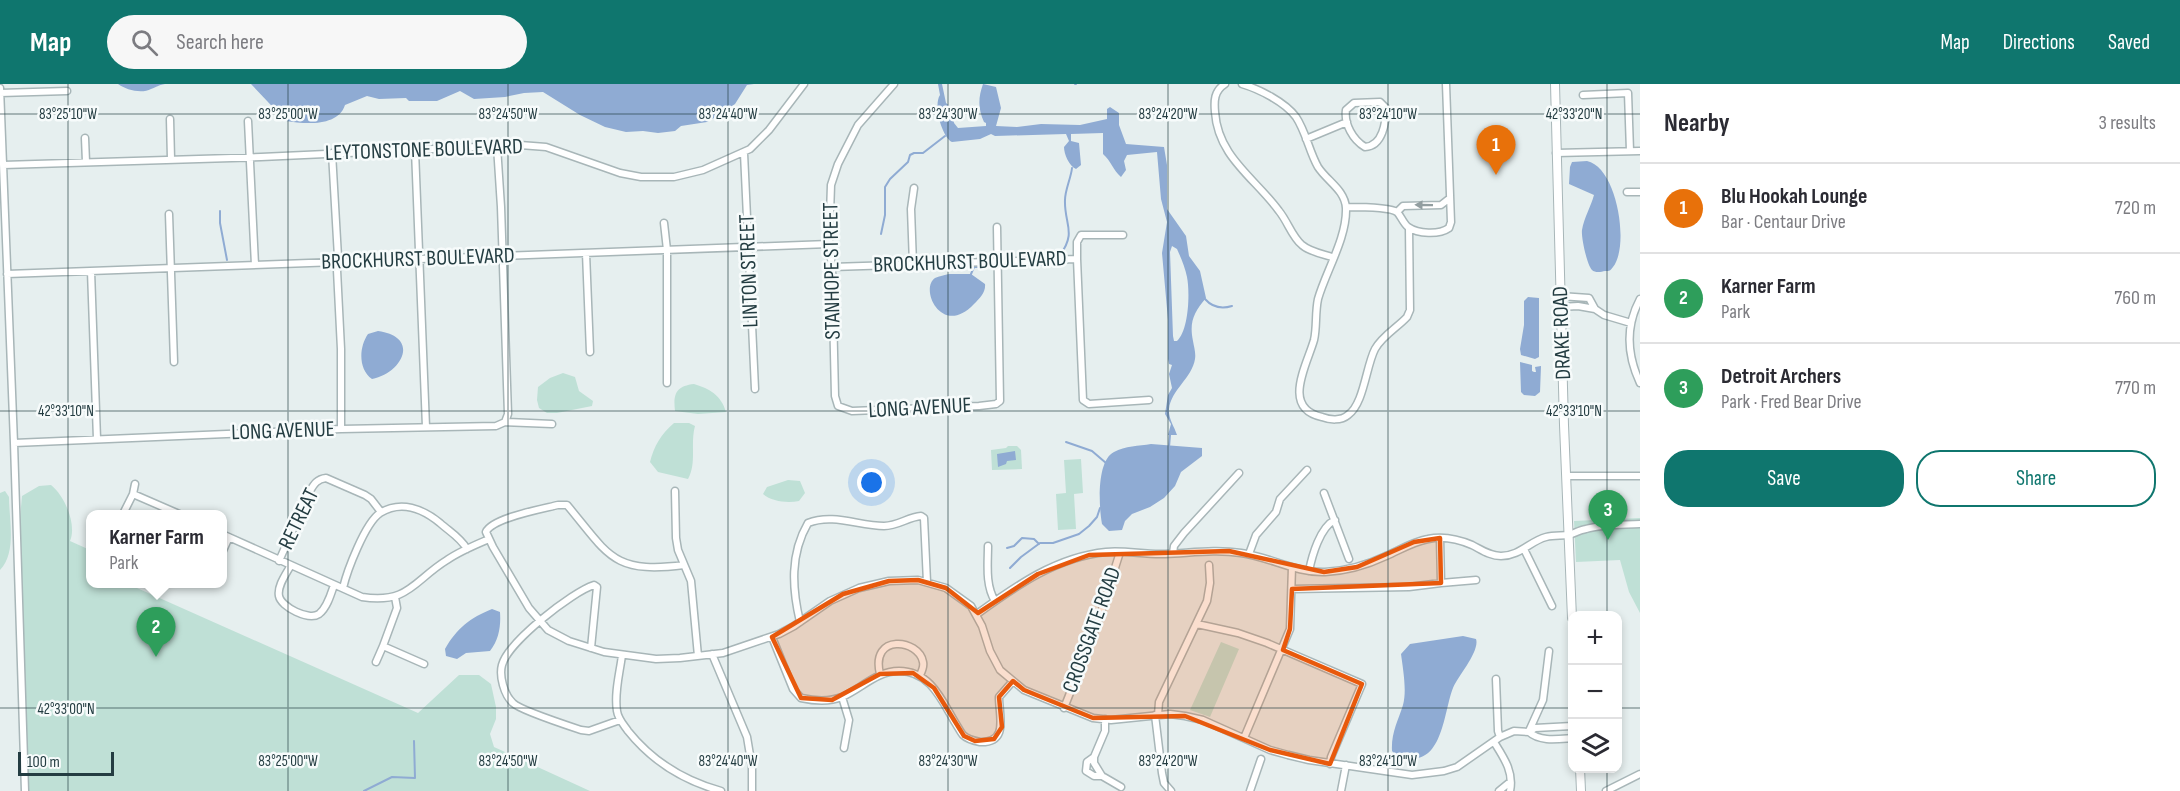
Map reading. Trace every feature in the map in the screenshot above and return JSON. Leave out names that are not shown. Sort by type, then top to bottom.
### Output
[{"type":"street","name":"LEYTONSTONE BOULEVARD","points":[[3,165],[249,158],[497,146],[546,147],[621,173],[653,178],[674,177],[744,153],[757,144],[804,84]]},
{"type":"street","name":"STANHOPE STREET","points":[[838,406],[835,396],[832,267],[829,244],[831,185],[838,164],[858,125],[894,84]]},
{"type":"street","points":[[1225,84],[1216,92],[1214,106],[1215,123],[1225,148],[1237,166],[1281,213],[1297,241],[1305,248],[1332,257]]},
{"type":"street","points":[[1242,84],[1281,104],[1295,116],[1318,167],[1336,186],[1346,207],[1343,229],[1319,298],[1315,337],[1299,383],[1303,405],[1310,413],[1320,417],[1342,418],[1351,413],[1357,404],[1376,346],[1407,316],[1410,310],[1409,228]]},
{"type":"street","points":[[1346,207],[1377,208],[1397,212],[1409,228],[1418,232],[1446,230],[1451,222],[1446,84]]},
{"type":"street","name":"DRAKE ROAD","points":[[1555,84],[1572,611]]},
{"type":"street","points":[[25,791],[0,90],[67,91]]},
{"type":"street","points":[[1583,95],[1637,92]]},
{"type":"street","points":[[1628,93],[1630,151]]},
{"type":"street","points":[[1380,102],[1386,108],[1380,138],[1372,146],[1365,147],[1357,142],[1347,122],[1346,110],[1354,103],[1380,102]]},
{"type":"street","points":[[170,119],[171,159]]},
{"type":"street","points":[[248,121],[255,265]]},
{"type":"street","points":[[1306,139],[1347,122]]},
{"type":"street","points":[[85,138],[86,162]]},
{"type":"street","points":[[497,146],[508,414],[506,422]]},
{"type":"street","points":[[415,150],[426,427]]},
{"type":"street","points":[[1556,153],[1640,151]]},
{"type":"street","points":[[332,153],[338,263],[341,429]]},
{"type":"street","name":"LINTON STREET","points":[[744,153],[755,389]]},
{"type":"street","points":[[914,188],[911,209],[914,264]]},
{"type":"street","points":[[1626,192],[1640,192]]},
{"type":"street","points":[[1397,212],[1403,206],[1441,205],[1450,198]]},
{"type":"street","points":[[169,214],[174,362]]},
{"type":"street","points":[[664,223],[667,250],[667,383]]},
{"type":"street","points":[[997,227],[997,261]]},
{"type":"street","name":"BROCKHURST BOULEVARD","points":[[832,267],[1077,258],[1077,242],[1081,235],[1123,235]]},
{"type":"street","name":"BROCKHURST BOULEVARD","points":[[7,274],[829,244]]},
{"type":"street","points":[[585,253],[590,352]]},
{"type":"street","points":[[1077,258],[1084,401],[1089,404],[1098,404],[1149,400]]},
{"type":"street","name":"LONG AVENUE","points":[[838,406],[852,411],[996,404],[1000,399],[997,261]]},
{"type":"street","points":[[91,271],[97,439]]},
{"type":"street","points":[[1560,296],[1589,298],[1595,309]]},
{"type":"street","points":[[1640,299],[1631,323],[1629,338],[1631,362],[1640,383]]},
{"type":"street","points":[[1561,307],[1578,306],[1595,309],[1604,315],[1631,323]]},
{"type":"street","name":"LONG AVENUE","points":[[14,443],[341,429],[496,426],[506,422],[552,424]]},
{"type":"street","points":[[1249,554],[1256,535],[1276,512],[1280,499],[1307,470]]},
{"type":"street","points":[[1173,554],[1174,546],[1184,533],[1239,473]]},
{"type":"street","points":[[1567,476],[1640,476]]},
{"type":"street","name":"RETREAT","points":[[279,561],[310,491],[315,482],[321,479],[326,478],[365,495],[372,499],[381,512]]},
{"type":"street","points":[[125,510],[135,484]]},
{"type":"street","points":[[675,491],[676,538],[678,550],[692,581],[698,656]]},
{"type":"street","points":[[1324,493],[1349,559]]},
{"type":"street","points":[[133,494],[170,510]]},
{"type":"street","points":[[684,565],[645,567],[629,565],[618,560],[588,533],[567,505],[558,505],[499,521],[489,526],[486,532],[529,608],[548,630],[591,648],[622,655],[656,659],[698,656],[739,648],[771,637],[800,622],[830,601],[859,588],[889,581],[911,580],[946,588],[960,596],[977,614],[990,651],[1000,669],[1012,681],[1024,690],[1093,718],[1177,715],[1203,720],[1270,750],[1288,755],[1330,764],[1412,775],[1457,767],[1500,737],[1514,731],[1529,732],[1535,737],[1544,739],[1568,738]]},
{"type":"street","points":[[342,588],[363,536],[381,512],[406,507],[419,509],[459,538],[467,549]]},
{"type":"street","points":[[800,622],[794,588],[796,548],[808,523],[818,519],[883,526],[897,525],[921,516],[924,518],[927,582]]},
{"type":"street","points":[[1309,571],[1325,528],[1335,520]]},
{"type":"street","points":[[977,614],[1056,564],[1089,555],[1120,552],[1173,554],[1208,550],[1249,554],[1292,567],[1324,572],[1357,567],[1414,542],[1429,538],[1464,542],[1499,556],[1512,555],[1544,537],[1569,535],[1602,526],[1640,524]]},
{"type":"street","points":[[227,537],[362,597],[376,599],[405,594],[447,559],[489,539]]},
{"type":"street","points":[[1440,538],[1442,583]]},
{"type":"street","points":[[988,546],[988,581],[990,593],[995,601]]},
{"type":"street","points":[[1524,549],[1552,606]]},
{"type":"street","name":"CROSSGATE ROAD","points":[[1064,708],[1096,625],[1120,552]]},
{"type":"street","points":[[291,565],[282,581],[279,594],[282,603],[290,608],[316,616],[328,601],[334,585]]},
{"type":"street","points":[[1171,791],[1164,783],[1162,773],[1156,715],[1159,702],[1207,601],[1210,583],[1209,565]]},
{"type":"street","points":[[1244,738],[1290,629],[1292,567]]},
{"type":"street","points":[[1292,590],[1409,587],[1476,580]]},
{"type":"street","points":[[591,648],[597,586],[594,585],[559,606],[515,644],[501,667],[505,691],[514,704],[581,730],[589,731],[620,720]]},
{"type":"street","points":[[376,662],[396,608],[395,597]]},
{"type":"street","points":[[1197,624],[1238,633],[1362,684],[1330,764]]},
{"type":"street","points":[[771,637],[793,689],[801,698],[825,701],[842,697],[880,674],[901,671],[920,675],[942,699],[964,736],[975,741],[986,742],[994,739],[1002,727],[999,697],[1012,681]]},
{"type":"street","points":[[880,674],[878,664],[881,652],[888,646],[899,643],[910,647],[921,656],[923,662],[920,675]]},
{"type":"street","points":[[383,646],[424,664]]},
{"type":"street","points":[[1529,732],[1544,700],[1549,651]]},
{"type":"street","points":[[712,654],[751,750],[752,791]]},
{"type":"street","points":[[622,655],[616,711],[620,720],[636,741],[658,762],[692,781],[721,791]]},
{"type":"street","points":[[1496,679],[1500,737]]},
{"type":"street","points":[[842,697],[849,720],[844,748]]},
{"type":"street","points":[[1102,776],[1094,776],[1086,771],[1087,762],[1094,757],[1105,731],[1105,719]]},
{"type":"street","points":[[1529,732],[1535,728],[1568,726]]},
{"type":"street","points":[[1494,742],[1509,768],[1512,779],[1510,791]]},
{"type":"street","points":[[1094,757],[1097,770],[1102,776],[1121,787]]},
{"type":"street","points":[[1250,791],[1261,759]]},
{"type":"street","points":[[1341,791],[1346,765]]},
{"type":"street","points":[[1580,773],[1581,791]]},
{"type":"street","points":[[1606,791],[1640,774]]},
{"type":"street","points":[[1498,791],[1507,786],[1512,779]]},
{"type":"highlighted area","points":[[1440,538],[1441,583],[1292,589],[1290,629],[1283,650],[1362,684],[1330,764],[1270,750],[1185,716],[1093,718],[1024,690],[1013,681],[999,697],[1002,727],[994,739],[975,741],[964,736],[934,688],[913,673],[880,674],[832,700],[801,698],[772,637],[843,594],[889,581],[918,580],[946,588],[978,613],[1038,574],[1089,555],[1229,551],[1324,572],[1357,567],[1414,542]]},
{"type":"green space","points":[[563,373],[575,377],[579,391],[593,401],[592,406],[557,413],[547,413],[539,408],[538,387],[550,378]]},
{"type":"green space","points":[[694,384],[714,394],[721,401],[726,412],[698,414],[675,411],[677,392],[683,387]]},
{"type":"green space","points":[[674,423],[689,423],[695,426],[692,466],[688,479],[658,472],[650,462],[665,431]]},
{"type":"green space","points":[[1017,446],[1021,450],[1022,469],[992,470],[991,450]]},
{"type":"green space","points":[[1081,459],[1083,493],[1074,494],[1076,529],[1058,530],[1056,494],[1066,493],[1064,460]]},
{"type":"green space","points":[[788,480],[800,481],[805,493],[799,501],[780,501],[763,494],[767,487]]},
{"type":"green space","points":[[51,485],[61,496],[71,519],[70,541],[86,548],[86,588],[137,588],[418,713],[459,675],[479,675],[491,684],[496,707],[496,719],[490,734],[494,747],[590,791],[25,791],[15,516],[20,518],[22,496],[39,486]]},
{"type":"green space","points":[[5,491],[9,497],[10,545],[9,554],[0,570],[0,493]]},
{"type":"green space","points":[[1640,518],[1640,613],[1629,592],[1620,560],[1576,562],[1574,521]]},
{"type":"green space","points":[[1221,642],[1239,649],[1210,717],[1190,710]]},
{"type":"water","points":[[118,84],[165,84],[139,91],[130,90]]},
{"type":"water","points":[[251,84],[754,84],[747,85],[735,104],[707,122],[658,133],[626,132],[605,127],[580,115],[543,92],[474,99],[460,91],[437,101],[409,101],[406,98],[379,99],[367,96],[345,105],[336,117],[328,121],[294,122],[286,121]]},
{"type":"water","points":[[938,84],[942,84],[946,103],[952,108],[954,123],[958,128],[986,126],[979,103],[983,84],[996,87],[1001,108],[996,126],[1080,125],[1107,119],[1107,109],[1110,107],[1119,113],[1119,125],[1126,144],[1164,147],[1167,165],[1167,209],[1186,236],[1189,256],[1200,271],[1206,298],[1198,308],[1192,323],[1195,354],[1193,366],[1173,396],[1169,409],[1170,419],[1177,435],[1168,435],[1171,424],[1165,414],[1168,395],[1172,388],[1169,374],[1172,365],[1169,364],[1168,359],[1168,320],[1162,253],[1167,222],[1161,199],[1157,152],[1127,155],[1124,161],[1126,170],[1121,177],[1103,154],[1103,133],[1071,134],[1071,141],[1079,143],[1081,165],[1076,169],[1069,163],[1065,153],[1064,147],[1069,141],[1066,134],[995,136],[991,134],[980,139],[952,142],[945,134],[938,113],[940,95]],"holes":[[[1172,246],[1177,249],[1187,277],[1188,301],[1184,328],[1181,336],[1174,341],[1170,252]]]},
{"type":"water","points":[[1587,161],[1597,166],[1606,177],[1618,208],[1620,242],[1618,257],[1609,271],[1595,272],[1592,270],[1583,244],[1584,221],[1594,195],[1569,184],[1572,162]]},
{"type":"water","points":[[949,274],[971,274],[985,284],[984,292],[974,304],[962,313],[952,316],[943,314],[936,308],[930,291],[935,278]]},
{"type":"water","points":[[1528,297],[1539,298],[1539,357],[1535,359],[1521,355],[1520,349],[1524,325],[1524,301]]},
{"type":"water","points":[[378,331],[399,340],[403,347],[402,355],[392,370],[372,379],[364,370],[361,358],[368,334]]},
{"type":"water","points":[[1520,362],[1532,365],[1534,372],[1536,372],[1535,367],[1541,366],[1540,392],[1535,396],[1524,395],[1521,392]]},
{"type":"water","points":[[1151,444],[1202,448],[1202,456],[1181,472],[1175,486],[1164,498],[1132,514],[1125,521],[1122,530],[1109,531],[1102,524],[1100,507],[1100,485],[1104,465],[1108,457],[1118,450]]},
{"type":"water","points":[[1015,451],[1016,460],[1007,461],[1006,464],[998,467],[997,454]]},
{"type":"water","points":[[492,609],[500,612],[500,622],[499,633],[490,651],[466,653],[457,659],[446,656],[445,649],[459,629]]},
{"type":"water","points":[[1463,636],[1476,639],[1475,650],[1453,688],[1435,744],[1429,753],[1420,758],[1397,755],[1392,751],[1392,745],[1405,693],[1401,654],[1410,644]]},
{"type":"waterway","points":[[881,234],[885,215],[885,187],[890,179],[908,162],[910,155],[923,153],[945,136]]},
{"type":"waterway","points":[[1060,255],[1069,234],[1065,200],[1072,168]]},
{"type":"waterway","points":[[220,211],[227,260]]},
{"type":"waterway","points":[[1004,266],[1061,264]]},
{"type":"waterway","points":[[971,274],[974,267],[991,267]]},
{"type":"waterway","points":[[1205,299],[1217,307],[1232,306]]},
{"type":"waterway","points":[[1169,447],[1170,435]]},
{"type":"waterway","points":[[1066,442],[1092,451],[1106,463]]},
{"type":"waterway","points":[[1010,568],[1040,543],[1053,543],[1079,534],[1097,517],[1100,508]]},
{"type":"waterway","points":[[1007,548],[1014,546],[1022,538],[1034,539],[1039,544]]},
{"type":"waterway","points":[[364,791],[392,777],[415,778],[414,741]]},
{"type":"place","name":"Blu Hookah Lounge","points":[[1496,175]]},
{"type":"place","name":"Detroit Archers","points":[[1608,540]]},
{"type":"place","name":"Karner Farm","points":[[156,657]]}]
